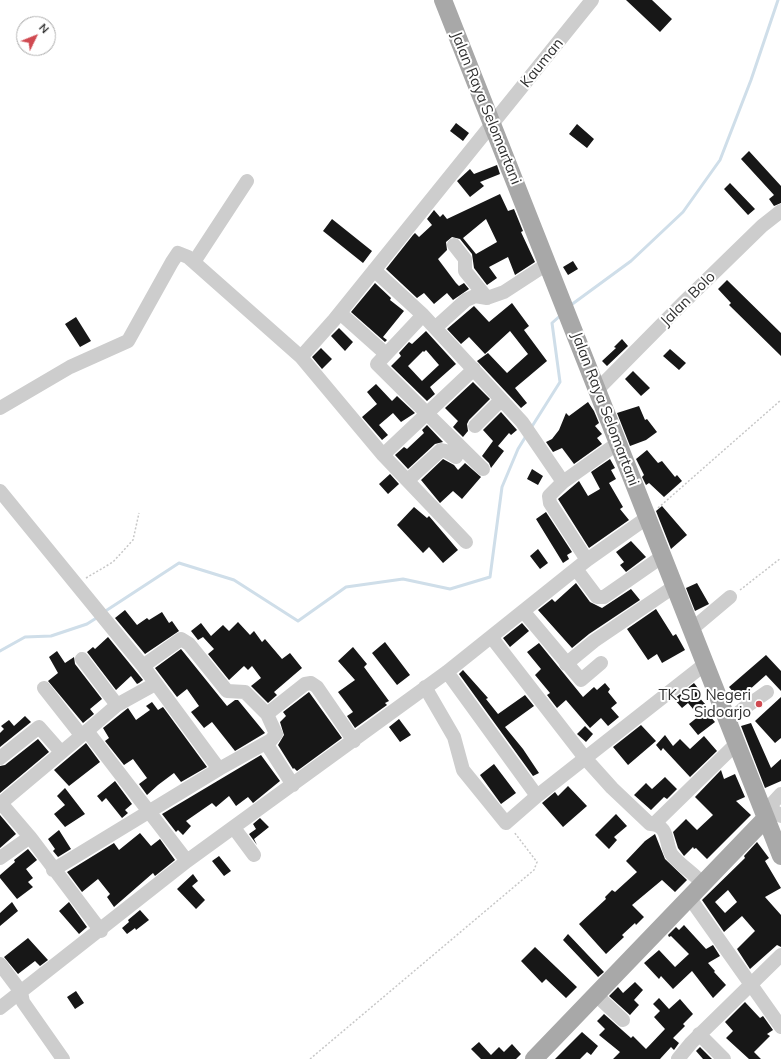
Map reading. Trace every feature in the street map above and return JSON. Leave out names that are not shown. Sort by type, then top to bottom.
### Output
[{"type":"main road","name":"Jalan Raya Selomartani","points":[[443,0],[728,722],[772,814],[781,856]]},
{"type":"main road","points":[[534,1059],[702,883],[772,814]]},
{"type":"street","name":"Kauman","points":[[301,357],[340,313],[592,0]]},
{"type":"street","points":[[194,262],[247,181]]},
{"type":"street","name":"Jalan Bolo","points":[[597,390],[700,286],[762,226],[781,211]]},
{"type":"street","points":[[454,245],[465,259],[465,271],[488,298]]},
{"type":"street","points":[[0,408],[70,367],[128,341],[176,255],[178,253],[185,255],[301,357],[383,455],[466,542]]},
{"type":"street","points":[[435,328],[466,300],[475,296],[488,298],[504,292],[547,264]]},
{"type":"street","points":[[374,270],[423,315],[522,422],[534,436],[563,482]]},
{"type":"street","points":[[340,313],[386,354]]},
{"type":"street","points":[[423,315],[377,364],[483,469]]},
{"type":"street","points":[[383,455],[474,369]]},
{"type":"street","points":[[475,426],[501,400]]},
{"type":"street","points":[[587,560],[550,503],[549,496],[563,482],[618,443]]},
{"type":"street","points":[[408,480],[440,450],[446,451],[456,457]]},
{"type":"street","points":[[0,491],[143,666],[219,768]]},
{"type":"street","points":[[0,1008],[101,931],[188,861],[447,672],[492,638],[587,560],[648,517]]},
{"type":"street","points":[[576,569],[597,597],[604,597],[663,556]]},
{"type":"street","points":[[566,664],[594,641],[674,586]]},
{"type":"street","points":[[692,629],[730,597]]},
{"type":"street","points":[[523,611],[581,680],[601,663]]},
{"type":"street","points":[[492,638],[585,758],[650,824],[654,824],[665,833],[672,855],[702,883]]},
{"type":"street","points":[[53,870],[219,768],[266,743],[276,734],[267,714],[245,692],[227,692],[189,644],[181,640],[143,666]]},
{"type":"street","points":[[82,659],[117,705]]},
{"type":"street","points":[[425,687],[454,737],[463,770],[506,823],[537,796],[705,664]]},
{"type":"street","points":[[447,672],[537,796]]},
{"type":"street","points":[[267,714],[301,686],[311,683],[317,687],[354,741]]},
{"type":"street","points":[[101,931],[53,870],[30,837],[0,803],[117,705],[155,684]]},
{"type":"street","points":[[44,688],[84,733],[188,861]]},
{"type":"street","points":[[728,722],[767,692]]},
{"type":"street","points":[[0,758],[40,727],[61,752]]},
{"type":"street","points":[[266,743],[293,785]]},
{"type":"street","points":[[654,824],[737,743]]},
{"type":"street","points":[[772,814],[781,794]]},
{"type":"street","points":[[234,828],[254,855]]},
{"type":"street","points":[[0,858],[30,837]]},
{"type":"street","points":[[689,897],[750,986],[781,1027]]},
{"type":"street","points":[[678,1059],[700,1034],[781,955]]},
{"type":"street","points":[[0,964],[21,992],[23,1002],[62,1059]]},
{"type":"street","points":[[596,994],[623,1020]]},
{"type":"street","points":[[700,1034],[724,1059]]},
{"type":"path","points":[[648,517],[781,400]]},
{"type":"path","points":[[76,584],[113,562],[128,546],[133,540],[139,513]]},
{"type":"path","points":[[730,597],[781,558]]},
{"type":"path","points":[[310,1059],[534,870],[537,862],[533,855],[506,823]]},
{"type":"building","points":[[626,0],[652,0],[672,19],[660,32]]},
{"type":"building","points":[[456,123],[469,133],[463,141],[450,131]]},
{"type":"building","points":[[577,124],[594,139],[587,148],[569,134]]},
{"type":"building","points":[[749,151],[781,186],[781,203],[774,206],[769,199],[774,195],[741,159]]},
{"type":"building","points":[[497,165],[500,174],[480,182],[484,186],[470,197],[457,181],[470,169],[474,174]]},
{"type":"building","points":[[730,183],[755,209],[748,215],[724,189]]},
{"type":"building","points":[[500,194],[508,211],[514,209],[523,231],[521,232],[535,262],[515,275],[508,257],[489,267],[497,278],[487,285],[474,268],[472,254],[460,239],[452,237],[446,242],[447,250],[438,259],[459,286],[464,283],[469,289],[453,300],[447,293],[434,304],[424,293],[417,298],[386,269],[415,233],[419,237],[432,225],[427,219],[434,210],[440,217],[443,214],[447,219]],"holes":[[[486,219],[497,242],[476,254],[463,238]]]},
{"type":"building","points":[[332,219],[372,251],[363,263],[323,231]]},
{"type":"building","points":[[573,261],[578,269],[568,275],[563,267]]},
{"type":"building","points":[[727,280],[781,333],[781,356],[729,305],[731,303],[718,289]]},
{"type":"building","points":[[375,283],[391,298],[390,300],[404,311],[383,337],[387,340],[385,342],[351,312]]},
{"type":"building","points":[[512,303],[529,326],[524,330],[547,361],[515,388],[527,403],[521,408],[477,361],[488,353],[507,373],[528,354],[510,331],[485,354],[469,337],[461,344],[447,329],[474,306],[489,322]]},
{"type":"building","points":[[76,317],[91,341],[80,347],[65,324]]},
{"type":"building","points":[[339,328],[353,342],[345,351],[331,336]]},
{"type":"building","points":[[426,331],[456,364],[430,387],[435,394],[427,401],[391,366],[401,356],[399,353],[409,342],[412,344]],"holes":[[[426,350],[439,365],[422,381],[408,366],[423,351],[424,352]]]},
{"type":"building","points":[[622,339],[628,346],[607,366],[602,361],[616,348],[614,347]]},
{"type":"building","points":[[321,348],[332,359],[322,369],[312,357]]},
{"type":"building","points":[[670,349],[686,363],[679,370],[663,356]]},
{"type":"building","points":[[633,371],[650,388],[641,396],[625,379]]},
{"type":"building","points":[[473,382],[490,399],[469,420],[467,424],[468,431],[463,437],[453,427],[458,421],[445,408]]},
{"type":"building","points":[[376,384],[392,401],[397,396],[415,413],[401,422],[393,413],[379,425],[388,435],[382,440],[362,417],[377,404],[367,392]]},
{"type":"building","points":[[588,402],[599,423],[595,426],[602,434],[597,438],[602,444],[574,464],[562,448],[553,452],[546,442],[552,439],[559,430],[566,413],[569,416]]},
{"type":"building","points":[[639,406],[645,420],[647,419],[657,432],[646,440],[630,446],[617,413]]},
{"type":"building","points":[[501,412],[517,430],[511,435],[509,433],[498,446],[504,451],[491,468],[489,463],[482,456],[493,441],[483,430]]},
{"type":"building","points":[[427,425],[443,442],[435,444],[408,469],[395,455],[404,447],[407,449],[424,433],[422,430]]},
{"type":"building","points":[[647,450],[658,463],[662,461],[675,477],[677,475],[682,481],[664,497],[649,483],[646,485],[642,477],[644,475],[636,459]]},
{"type":"building","points":[[443,459],[454,465],[458,470],[465,463],[481,477],[462,499],[453,491],[440,503],[421,480]]},
{"type":"building","points":[[610,459],[615,468],[611,470],[616,479],[609,483],[623,507],[620,509],[629,520],[589,548],[558,499],[579,481],[588,496],[600,489],[591,472]]},
{"type":"building","points":[[532,469],[543,476],[538,485],[527,479]]},
{"type":"building","points":[[390,474],[399,484],[388,494],[379,484]]},
{"type":"building","points":[[662,506],[687,535],[671,549],[656,511]]},
{"type":"building","points":[[414,507],[427,518],[429,516],[458,550],[443,563],[429,547],[423,553],[397,525]]},
{"type":"building","points":[[546,512],[572,552],[567,555],[569,559],[563,563],[536,519]]},
{"type":"building","points":[[631,541],[646,557],[626,572],[620,565],[624,562],[616,552]]},
{"type":"building","points":[[538,549],[548,563],[540,569],[530,556]]},
{"type":"building","points":[[576,583],[590,602],[602,608],[631,589],[640,600],[589,634],[572,648],[538,610],[552,599],[555,602]]},
{"type":"building","points":[[697,583],[709,604],[695,611],[686,588]]},
{"type":"building","points":[[656,609],[673,636],[676,634],[685,650],[662,663],[657,654],[648,660],[627,629]]},
{"type":"building","points":[[125,610],[137,625],[147,618],[149,620],[162,612],[169,623],[172,621],[179,631],[145,654],[115,618]]},
{"type":"building","points":[[238,622],[250,635],[254,631],[262,642],[265,639],[282,659],[290,653],[302,668],[274,692],[277,695],[268,703],[251,686],[261,678],[252,666],[248,670],[244,666],[229,680],[208,654],[214,649],[203,637],[198,640],[191,631],[201,623],[211,636],[223,625],[229,631]]},
{"type":"building","points":[[522,623],[529,631],[510,647],[503,638]]},
{"type":"building","points":[[108,637],[143,680],[139,683],[137,684],[131,676],[116,690],[87,652],[93,647],[95,649]]},
{"type":"building","points":[[385,642],[410,675],[397,685],[372,653]]},
{"type":"building","points":[[539,643],[583,697],[594,687],[597,690],[605,683],[610,689],[608,692],[617,703],[611,708],[619,717],[608,726],[601,718],[590,728],[566,700],[557,708],[547,695],[550,693],[535,675],[541,669],[527,652]]},
{"type":"building","points":[[353,647],[367,664],[364,667],[389,701],[385,703],[387,705],[355,728],[347,716],[353,712],[338,692],[355,680],[338,661]]},
{"type":"building","points":[[181,649],[227,706],[235,700],[238,700],[265,733],[235,751],[212,722],[204,728],[191,712],[199,706],[187,689],[177,697],[155,668]]},
{"type":"building","points":[[57,651],[65,663],[74,657],[75,664],[102,699],[90,709],[94,714],[83,723],[48,681],[58,673],[49,657]]},
{"type":"building","points":[[766,655],[781,671],[781,691],[766,675],[739,699],[729,687]]},
{"type":"building","points":[[463,670],[488,698],[486,699],[498,714],[525,695],[534,706],[505,727],[523,749],[539,773],[533,776],[459,674]]},
{"type":"building","points":[[694,683],[701,692],[697,695],[706,705],[703,708],[715,722],[698,735],[689,724],[699,716],[688,703],[682,708],[674,699]]},
{"type":"building","points":[[309,692],[342,738],[297,771],[294,768],[293,769],[278,745],[284,735],[280,722],[286,716],[283,712]]},
{"type":"building","points":[[781,697],[781,738],[775,743],[755,721]]},
{"type":"building","points":[[152,702],[158,710],[163,707],[207,767],[181,782],[174,773],[147,795],[139,784],[147,778],[133,759],[124,765],[105,741],[109,738],[103,728],[128,708],[136,720],[150,710],[146,706]]},
{"type":"building","points":[[25,716],[31,722],[0,747],[0,733],[4,729],[1,726],[9,720],[14,726]]},
{"type":"building","points":[[399,719],[411,735],[400,742],[389,727]]},
{"type":"building","points":[[751,723],[771,768],[781,759],[781,781],[765,788],[741,726]]},
{"type":"building","points":[[641,725],[656,741],[628,765],[613,747]]},
{"type":"building","points":[[585,726],[593,734],[586,742],[577,734]]},
{"type":"building","points":[[665,735],[673,746],[680,739],[690,749],[704,736],[717,751],[690,777],[663,748],[661,751],[656,745]]},
{"type":"building","points":[[38,739],[49,752],[0,793],[0,766],[5,765]]},
{"type":"building","points":[[86,743],[100,762],[69,786],[54,770]]},
{"type":"building","points":[[261,755],[280,781],[253,803],[248,797],[236,806],[229,796],[216,807],[212,803],[186,821],[191,826],[183,835],[178,830],[176,832],[162,814]]},
{"type":"building","points":[[494,764],[516,793],[501,804],[480,775]]},
{"type":"building","points":[[721,770],[724,779],[735,774],[745,797],[736,801],[751,815],[707,859],[693,847],[684,856],[678,848],[673,832],[686,819],[697,830],[713,815],[695,797]]},
{"type":"building","points":[[665,777],[677,789],[667,799],[664,797],[651,810],[634,795],[646,783],[652,789]]},
{"type":"building","points":[[115,781],[132,804],[125,810],[128,813],[122,818],[106,798],[102,802],[97,796]]},
{"type":"building","points":[[568,786],[587,806],[563,827],[542,803],[555,792],[558,796]]},
{"type":"building","points":[[65,788],[85,814],[65,827],[54,814],[65,805],[57,796]]},
{"type":"building","points":[[616,814],[627,826],[614,837],[617,840],[609,849],[595,835]]},
{"type":"building","points":[[0,815],[16,834],[0,848]]},
{"type":"building","points":[[260,818],[269,827],[254,839],[257,845],[249,834],[256,829],[253,824]]},
{"type":"building","points":[[59,830],[71,849],[58,857],[53,851],[55,849],[48,839]]},
{"type":"building","points":[[140,833],[151,846],[160,839],[175,860],[155,876],[153,873],[114,907],[107,897],[110,894],[98,879],[82,892],[67,872],[114,843],[119,850]]},
{"type":"building","points":[[655,834],[665,859],[687,880],[675,892],[662,880],[632,905],[644,917],[622,935],[624,937],[606,954],[579,924],[606,899],[605,897],[612,890],[615,892],[637,872],[626,861],[645,841]]},
{"type":"building","points":[[757,842],[769,858],[765,861],[781,888],[765,897],[781,915],[781,947],[777,945],[750,969],[737,949],[755,931],[742,916],[724,932],[702,900],[745,858],[744,856]],"holes":[[[728,890],[737,902],[725,913],[715,902]]]},
{"type":"building","points":[[28,849],[37,860],[26,869],[33,878],[28,882],[33,887],[17,899],[0,878],[0,875],[15,862],[14,860]]},
{"type":"building","points":[[219,856],[231,871],[224,876],[212,861]]},
{"type":"building","points":[[193,874],[198,881],[192,886],[205,900],[196,909],[177,889]]},
{"type":"building","points":[[12,902],[18,911],[0,926],[0,913]]},
{"type":"building","points":[[69,902],[87,927],[79,934],[59,911]]},
{"type":"building","points":[[140,910],[149,920],[136,930],[135,928],[127,934],[122,928],[129,922],[128,920]]},
{"type":"building","points":[[684,925],[706,949],[713,945],[720,956],[708,963],[726,985],[713,998],[692,971],[673,989],[661,976],[659,979],[644,963],[659,950],[675,967],[689,954],[671,936],[669,937],[668,935],[676,927],[679,930]]},
{"type":"building","points":[[568,934],[604,972],[598,977],[563,940]]},
{"type":"building","points":[[28,938],[48,960],[40,966],[35,961],[18,974],[4,957]]},
{"type":"building","points":[[535,947],[577,987],[566,998],[546,979],[542,983],[521,961]]},
{"type":"building","points":[[635,982],[643,990],[634,1000],[639,1005],[630,1015],[609,996],[618,987],[623,993]]},
{"type":"building","points":[[76,991],[84,1003],[75,1009],[67,997]]},
{"type":"building","points":[[659,998],[669,1009],[680,999],[693,1014],[683,1024],[685,1026],[673,1038],[679,1043],[674,1050],[671,1047],[660,1059],[613,1059],[620,1052],[599,1035],[605,1029],[597,1021],[604,1014],[631,1038],[633,1036],[646,1049],[665,1029],[654,1017],[660,1011],[653,1004]]},
{"type":"building","points":[[745,1002],[760,1018],[763,1016],[773,1030],[767,1034],[770,1036],[754,1052],[761,1059],[749,1059],[726,1038],[733,1031],[725,1022]]},
{"type":"building","points":[[582,1032],[598,1046],[591,1055],[587,1052],[580,1059],[555,1059]]},
{"type":"building","points":[[479,1042],[491,1055],[499,1047],[504,1052],[512,1044],[521,1054],[516,1059],[481,1059],[471,1049]]},
{"type":"building","points":[[700,1047],[712,1059],[703,1059],[696,1051]]},
{"type":"waterway","points":[[571,305],[631,261],[683,212],[720,160],[751,80],[778,0]]},
{"type":"waterway","points":[[531,428],[560,382],[552,323],[561,315]]},
{"type":"waterway","points":[[104,612],[179,563],[234,580],[298,621],[346,587],[403,579],[450,589],[490,577],[502,487],[518,449],[526,436]]},
{"type":"waterway","points":[[0,651],[25,637],[51,636],[87,624],[98,617]]},
{"type":"place","name":"TK SD Negeri Sidoarjo","points":[[759,704]]}]
